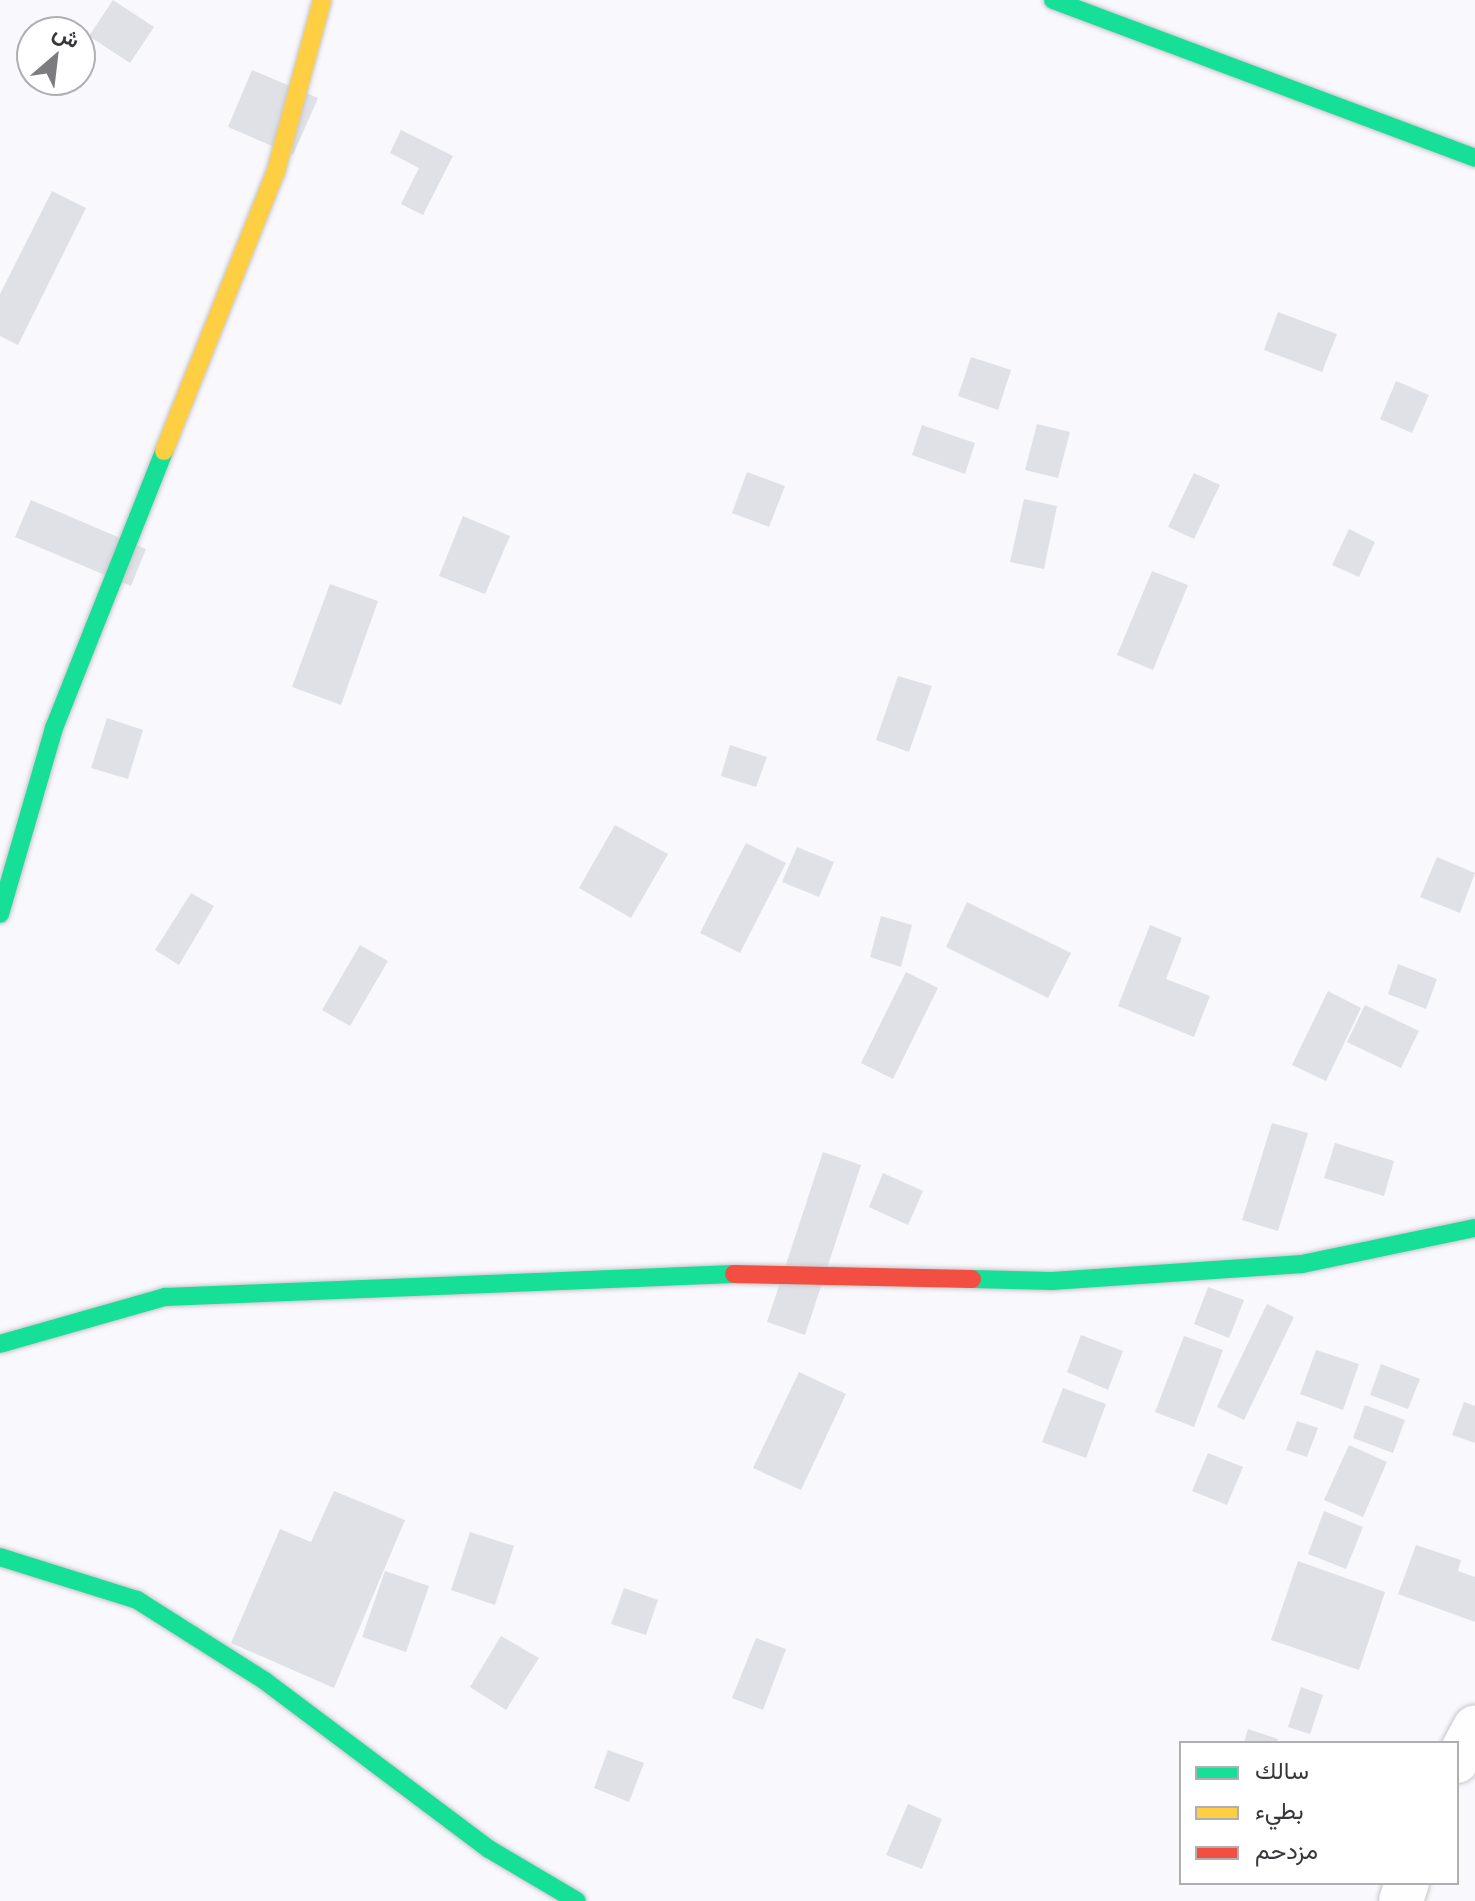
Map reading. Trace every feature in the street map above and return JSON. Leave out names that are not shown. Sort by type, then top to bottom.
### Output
[{"type":"street","points":[[0,914],[54,728],[276,171],[322,0]]},
{"type":"street","points":[[1053,0],[1115,11],[1475,158]]},
{"type":"street","points":[[0,1344],[165,1297],[683,1273],[1052,1281],[1302,1264],[1475,1228]]},
{"type":"street","points":[[0,1557],[137,1600],[265,1681],[489,1849],[577,1901]]},
{"type":"street","points":[[1459,1757],[1475,1727]]},
{"type":"building","points":[[113,0],[154,27],[130,63],[96,41],[96,26]]},
{"type":"building","points":[[252,70],[318,98],[293,155],[228,127]]},
{"type":"building","points":[[401,130],[453,156],[423,215],[401,204],[419,168],[390,153]]},
{"type":"building","points":[[52,191],[86,208],[18,345],[0,336],[0,294]]},
{"type":"building","points":[[1278,312],[1337,334],[1322,372],[1264,350]]},
{"type":"building","points":[[971,357],[1011,370],[998,410],[958,396]]},
{"type":"building","points":[[1396,381],[1429,395],[1412,433],[1380,419]]},
{"type":"building","points":[[1037,424],[1070,432],[1058,478],[1025,470]]},
{"type":"building","points":[[922,425],[975,443],[965,474],[912,455]]},
{"type":"building","points":[[747,472],[785,486],[769,527],[732,513]]},
{"type":"building","points":[[1194,473],[1220,485],[1194,539],[1168,527]]},
{"type":"building","points":[[1024,499],[1057,506],[1044,569],[1010,562]]},
{"type":"building","points":[[31,500],[146,549],[131,586],[15,537]]},
{"type":"building","points":[[463,516],[510,536],[485,594],[439,576]]},
{"type":"building","points":[[1349,529],[1375,542],[1359,577],[1332,565]]},
{"type":"building","points":[[1152,571],[1188,585],[1153,670],[1117,655]]},
{"type":"building","points":[[330,584],[378,601],[341,705],[292,687]]},
{"type":"building","points":[[898,676],[932,686],[909,752],[876,740]]},
{"type":"building","points":[[107,718],[143,730],[128,779],[91,768]]},
{"type":"building","points":[[730,745],[767,757],[756,787],[721,776]]},
{"type":"building","points":[[615,825],[668,854],[631,918],[579,888]]},
{"type":"building","points":[[746,843],[786,863],[740,953],[700,933]]},
{"type":"building","points":[[797,847],[834,862],[819,897],[782,882]]},
{"type":"building","points":[[1437,857],[1475,873],[1460,913],[1420,897]]},
{"type":"building","points":[[191,893],[214,906],[179,965],[155,950]]},
{"type":"building","points":[[967,902],[1071,953],[1048,998],[946,947]]},
{"type":"building","points":[[881,916],[912,925],[901,967],[870,957]]},
{"type":"building","points":[[1150,925],[1182,938],[1166,979],[1210,996],[1194,1037],[1118,1006]]},
{"type":"building","points":[[360,945],[388,961],[350,1026],[322,1010]]},
{"type":"building","points":[[1398,964],[1437,979],[1426,1009],[1388,994]]},
{"type":"building","points":[[906,972],[938,988],[893,1079],[861,1063]]},
{"type":"building","points":[[1328,991],[1361,1008],[1326,1081],[1292,1065]]},
{"type":"building","points":[[1365,1005],[1419,1031],[1401,1068],[1347,1042]]},
{"type":"building","points":[[1272,1123],[1308,1133],[1278,1231],[1242,1220]]},
{"type":"building","points":[[1335,1143],[1394,1161],[1384,1196],[1324,1178]]},
{"type":"building","points":[[823,1152],[861,1165],[805,1335],[767,1322]]},
{"type":"building","points":[[883,1173],[923,1191],[908,1225],[869,1207]]},
{"type":"building","points":[[1208,1287],[1244,1300],[1229,1338],[1194,1324]]},
{"type":"building","points":[[1267,1304],[1294,1317],[1244,1420],[1217,1407]]},
{"type":"building","points":[[1081,1335],[1123,1351],[1108,1390],[1067,1372]]},
{"type":"building","points":[[1184,1336],[1223,1350],[1194,1427],[1155,1412]]},
{"type":"building","points":[[1316,1350],[1359,1364],[1343,1410],[1300,1394]]},
{"type":"building","points":[[1381,1364],[1420,1379],[1408,1409],[1370,1395]]},
{"type":"building","points":[[799,1372],[846,1394],[801,1490],[753,1468]]},
{"type":"building","points":[[1063,1388],[1106,1404],[1086,1458],[1042,1442]]},
{"type":"building","points":[[1464,1402],[1475,1406],[1475,1443],[1452,1435]]},
{"type":"building","points":[[1365,1405],[1405,1420],[1393,1453],[1353,1438]]},
{"type":"building","points":[[1297,1421],[1318,1428],[1307,1457],[1286,1450]]},
{"type":"building","points":[[1349,1445],[1387,1462],[1363,1517],[1324,1500]]},
{"type":"building","points":[[1208,1453],[1243,1467],[1227,1505],[1192,1491]]},
{"type":"building","points":[[334,1491],[405,1520],[334,1688],[231,1643],[280,1529],[311,1542]]},
{"type":"building","points":[[1324,1511],[1363,1527],[1346,1569],[1308,1554]]},
{"type":"building","points":[[470,1532],[514,1546],[495,1605],[451,1590]]},
{"type":"building","points":[[1416,1545],[1461,1560],[1458,1571],[1475,1577],[1475,1622],[1398,1594]]},
{"type":"building","points":[[1298,1561],[1385,1592],[1359,1670],[1271,1640]]},
{"type":"building","points":[[385,1571],[429,1586],[406,1652],[362,1637]]},
{"type":"building","points":[[624,1588],[658,1600],[646,1635],[611,1624]]},
{"type":"building","points":[[501,1636],[539,1658],[506,1710],[470,1687]]},
{"type":"building","points":[[756,1638],[786,1649],[763,1710],[732,1698]]},
{"type":"building","points":[[1301,1687],[1323,1695],[1310,1734],[1288,1727]]},
{"type":"building","points":[[1248,1729],[1278,1739],[1277,1741],[1245,1741]]},
{"type":"building","points":[[608,1750],[644,1763],[629,1802],[594,1788]]},
{"type":"building","points":[[908,1804],[942,1819],[922,1869],[886,1855]]},
{"type":"traffic: fast","points":[[1053,0],[1475,158]]},
{"type":"traffic: fast","points":[[0,914],[54,728],[164,451]]},
{"type":"traffic: fast","points":[[972,1279],[1052,1281],[1302,1264],[1475,1228]]},
{"type":"traffic: fast","points":[[0,1344],[165,1297],[734,1274]]},
{"type":"traffic: fast","points":[[0,1557],[137,1600],[265,1681],[489,1849],[577,1901]]},
{"type":"traffic: slow","points":[[164,451],[276,171],[322,0]]},
{"type":"traffic: jam","points":[[734,1274],[972,1279]]}]
